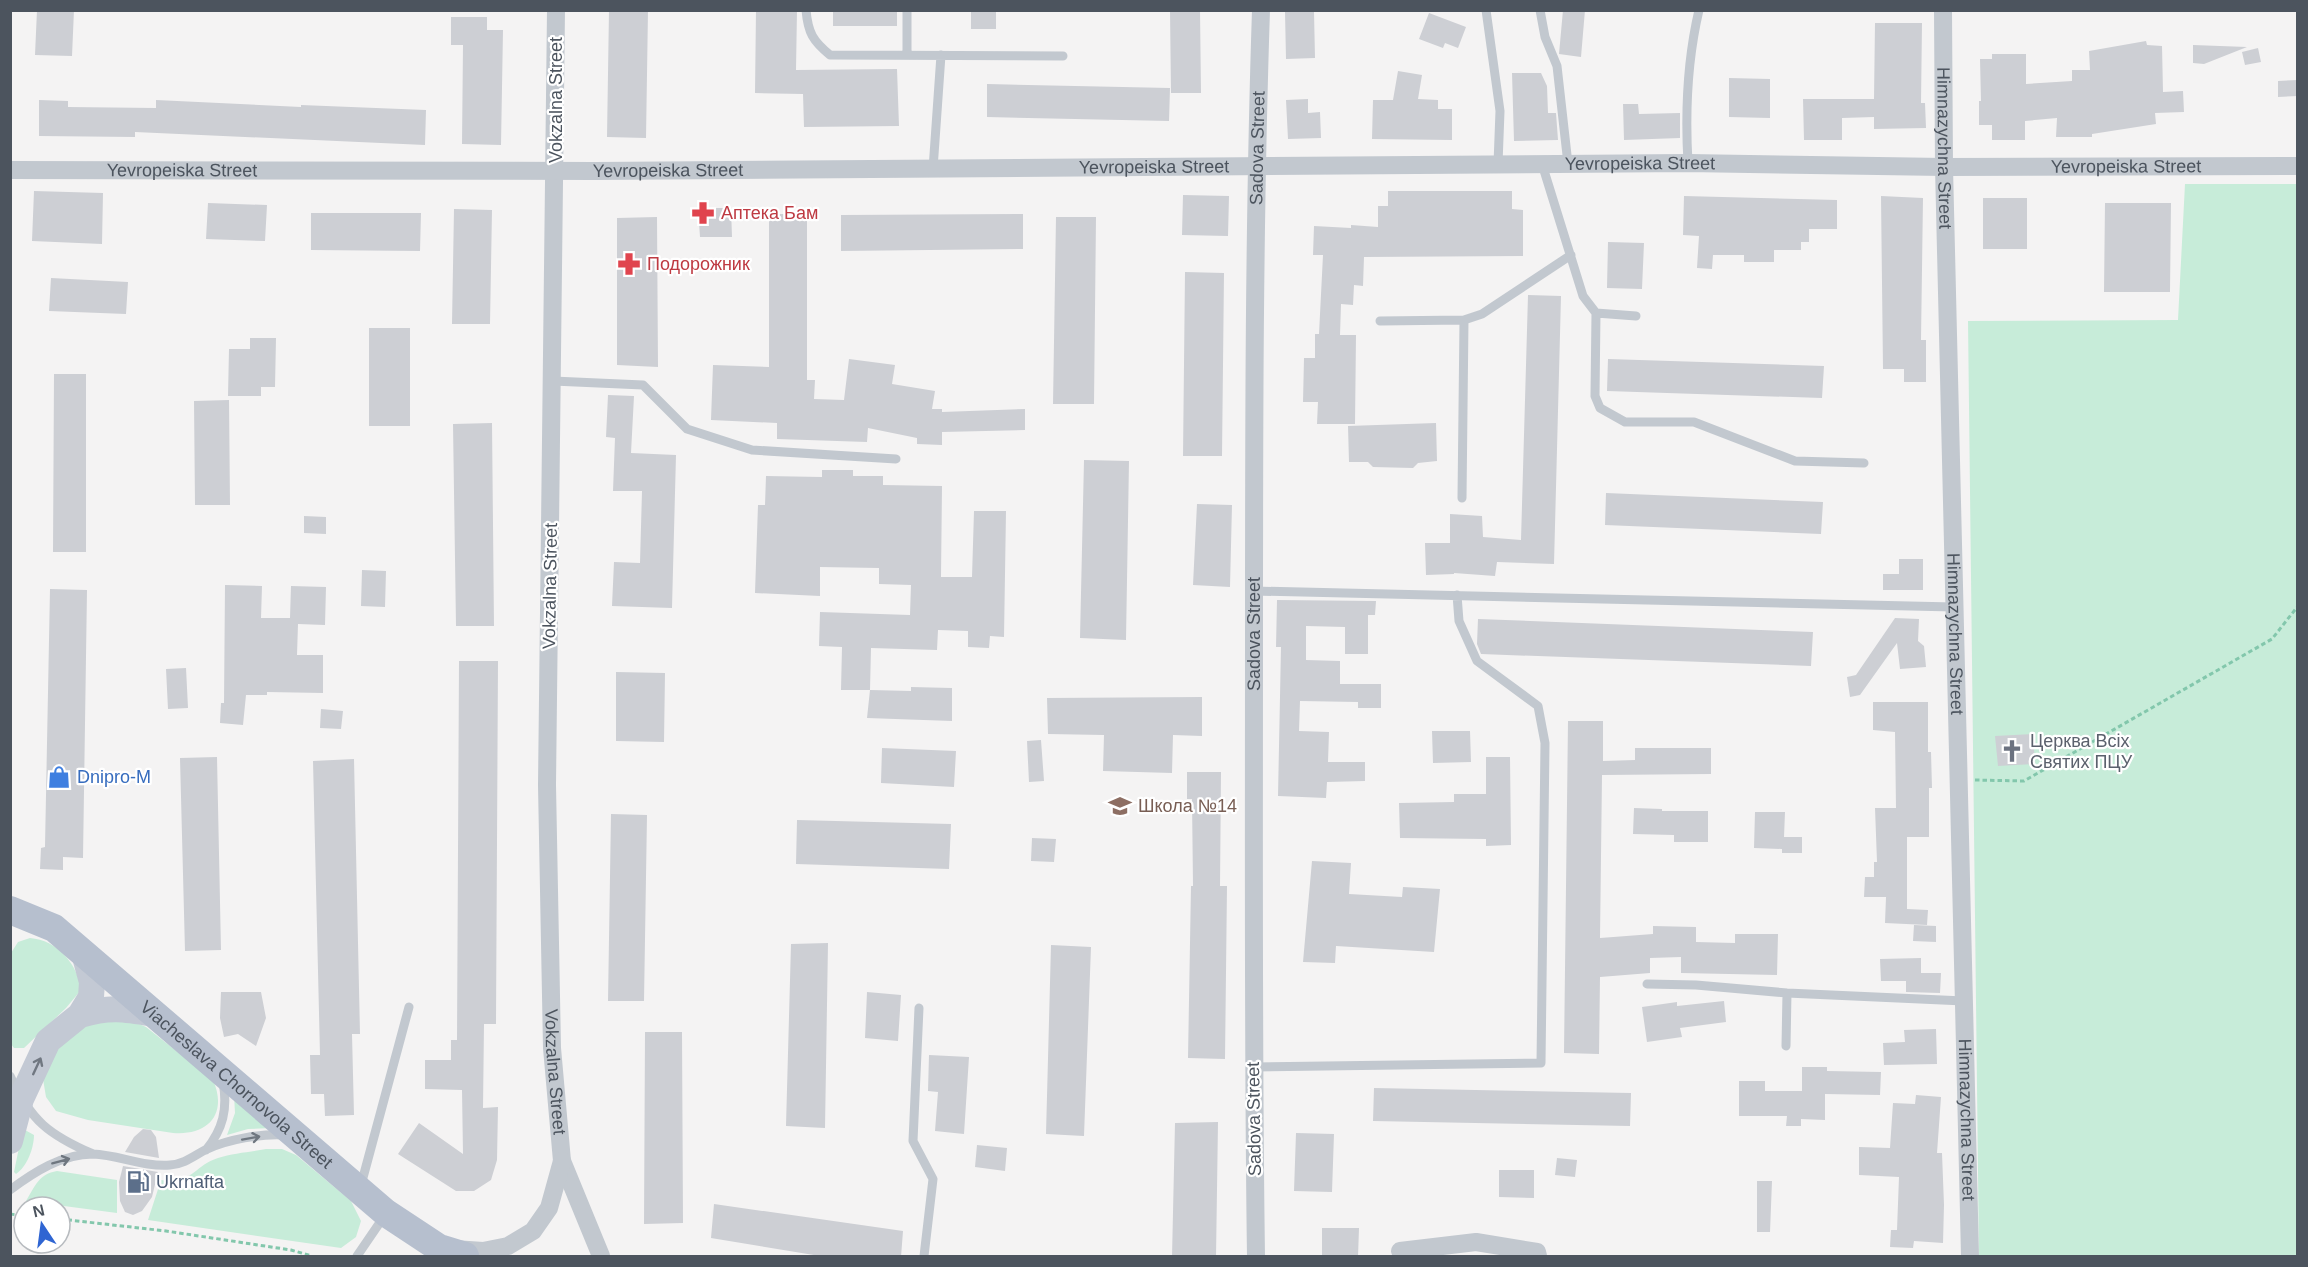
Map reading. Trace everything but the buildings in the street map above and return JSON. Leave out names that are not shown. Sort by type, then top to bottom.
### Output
[{"type":"main road","name":"Viacheslava Chornovola Street","points":[[10,910],[54,928],[386,1213],[452,1252]]},
{"type":"main road","points":[[10,1141],[21,1099],[48,1041],[80,1015],[91,997],[92,982],[84,953]]},
{"type":"main road","points":[[80,1015],[103,1008],[122,1008],[155,1014]]},
{"type":"street","name":"Vokzalna Street","points":[[556,10],[548,785],[552,1048],[562,1161],[601,1257]]},
{"type":"street","name":"Sadova Street","points":[[1256,1257],[1254,591],[1256,168],[1260,10]]},
{"type":"street","name":"Himnazychna Street","points":[[1943,10],[1944,167],[1970,1257]]},
{"type":"street","name":"Yevropeiska Street","points":[[10,170],[555,171],[1256,168],[1688,163],[1944,167],[2298,166]]},
{"type":"street","name":"Vokzalna Street","points":[[452,1252],[483,1251],[508,1246],[533,1231],[549,1208],[562,1161]]},
{"type":"street","points":[[1400,1251],[1476,1242],[1538,1252],[1538,1257]]},
{"type":"lane","points":[[806,10],[808,31],[830,55],[1063,56]]},
{"type":"lane","points":[[907,10],[907,56]]},
{"type":"lane","points":[[1486,10],[1500,111],[1498,164]]},
{"type":"lane","points":[[1540,10],[1545,37],[1557,66],[1568,164]]},
{"type":"lane","points":[[1688,163],[1686,110],[1692,42],[1699,10]]},
{"type":"lane","points":[[933,169],[941,55]]},
{"type":"lane","points":[[1542,164],[1583,296],[1596,313],[1595,396],[1600,408],[1625,422],[1694,422],[1795,461],[1864,463]]},
{"type":"lane","points":[[1380,321],[1464,320],[1482,314],[1571,255]]},
{"type":"lane","points":[[1596,313],[1636,316]]},
{"type":"lane","points":[[1462,498],[1464,320]]},
{"type":"lane","points":[[553,381],[643,385],[687,429],[752,450],[896,459]]},
{"type":"lane","points":[[1254,591],[1954,607]]},
{"type":"lane","points":[[1254,1067],[1541,1063],[1545,743],[1538,706],[1477,661],[1459,621],[1456,595]]},
{"type":"lane","points":[[1647,984],[1696,984],[1787,993],[1964,1001]]},
{"type":"lane","points":[[1786,1046],[1787,993]]},
{"type":"lane","points":[[359,1190],[409,1007]]},
{"type":"lane","points":[[919,1008],[914,1141],[933,1179],[924,1257]]},
{"type":"lane","points":[[10,1076],[21,1099],[47,1130],[64,1142],[93,1154],[141,1164],[171,1165],[193,1159],[206,1150],[217,1136],[222,1124],[225,1104],[221,1071]]},
{"type":"lane","points":[[206,1150],[251,1137],[297,1136]]},
{"type":"lane","points":[[10,1190],[55,1162],[93,1154]]},
{"type":"lane","points":[[357,1257],[386,1213]]},
{"type":"path","points":[[1958,779],[2024,781],[2272,639],[2298,606]]},
{"type":"path","points":[[72,1221],[166,1231],[291,1250],[312,1257]]},
{"type":"green space","points":[[2185,184],[2297,184],[2297,1256],[1979,1256],[1968,321],[2178,320]]},
{"type":"green space","points":[[30,938],[49,943],[64,955],[76,971],[81,990],[66,1008],[24,1048],[14,1048],[11,1044],[11,953],[18,942]]},
{"type":"green space","points":[[128,1019],[146,1027],[213,1080],[218,1103],[216,1113],[205,1127],[196,1131],[173,1133],[88,1120],[56,1111],[46,1097],[43,1079],[60,1044],[89,1022]]},
{"type":"green space","points":[[234,1095],[272,1128],[248,1129],[227,1135],[235,1113]]},
{"type":"green space","points":[[25,1130],[34,1135],[33,1146],[27,1162],[16,1174],[14,1172],[22,1133]]},
{"type":"green space","points":[[266,1149],[282,1149],[296,1155],[351,1201],[361,1221],[356,1237],[341,1248],[148,1220],[161,1180],[172,1181],[187,1177],[210,1161],[224,1156]]},
{"type":"green space","points":[[57,1171],[117,1180],[117,1213],[72,1207],[72,1195],[30,1195],[42,1178]]},
{"type":"place","name":"Аптека Бам","points":[[703,213]]},
{"type":"place","name":"Подорожник","points":[[629,264]]},
{"type":"place","name":"Церква Всіх Святих ПЦУ","points":[[2012,751]]},
{"type":"place","name":"Dnipro-M","points":[[59,777]]},
{"type":"place","name":"Школа №14","points":[[1120,806]]},
{"type":"place","name":"Ukrnafta","points":[[138,1182]]}]
